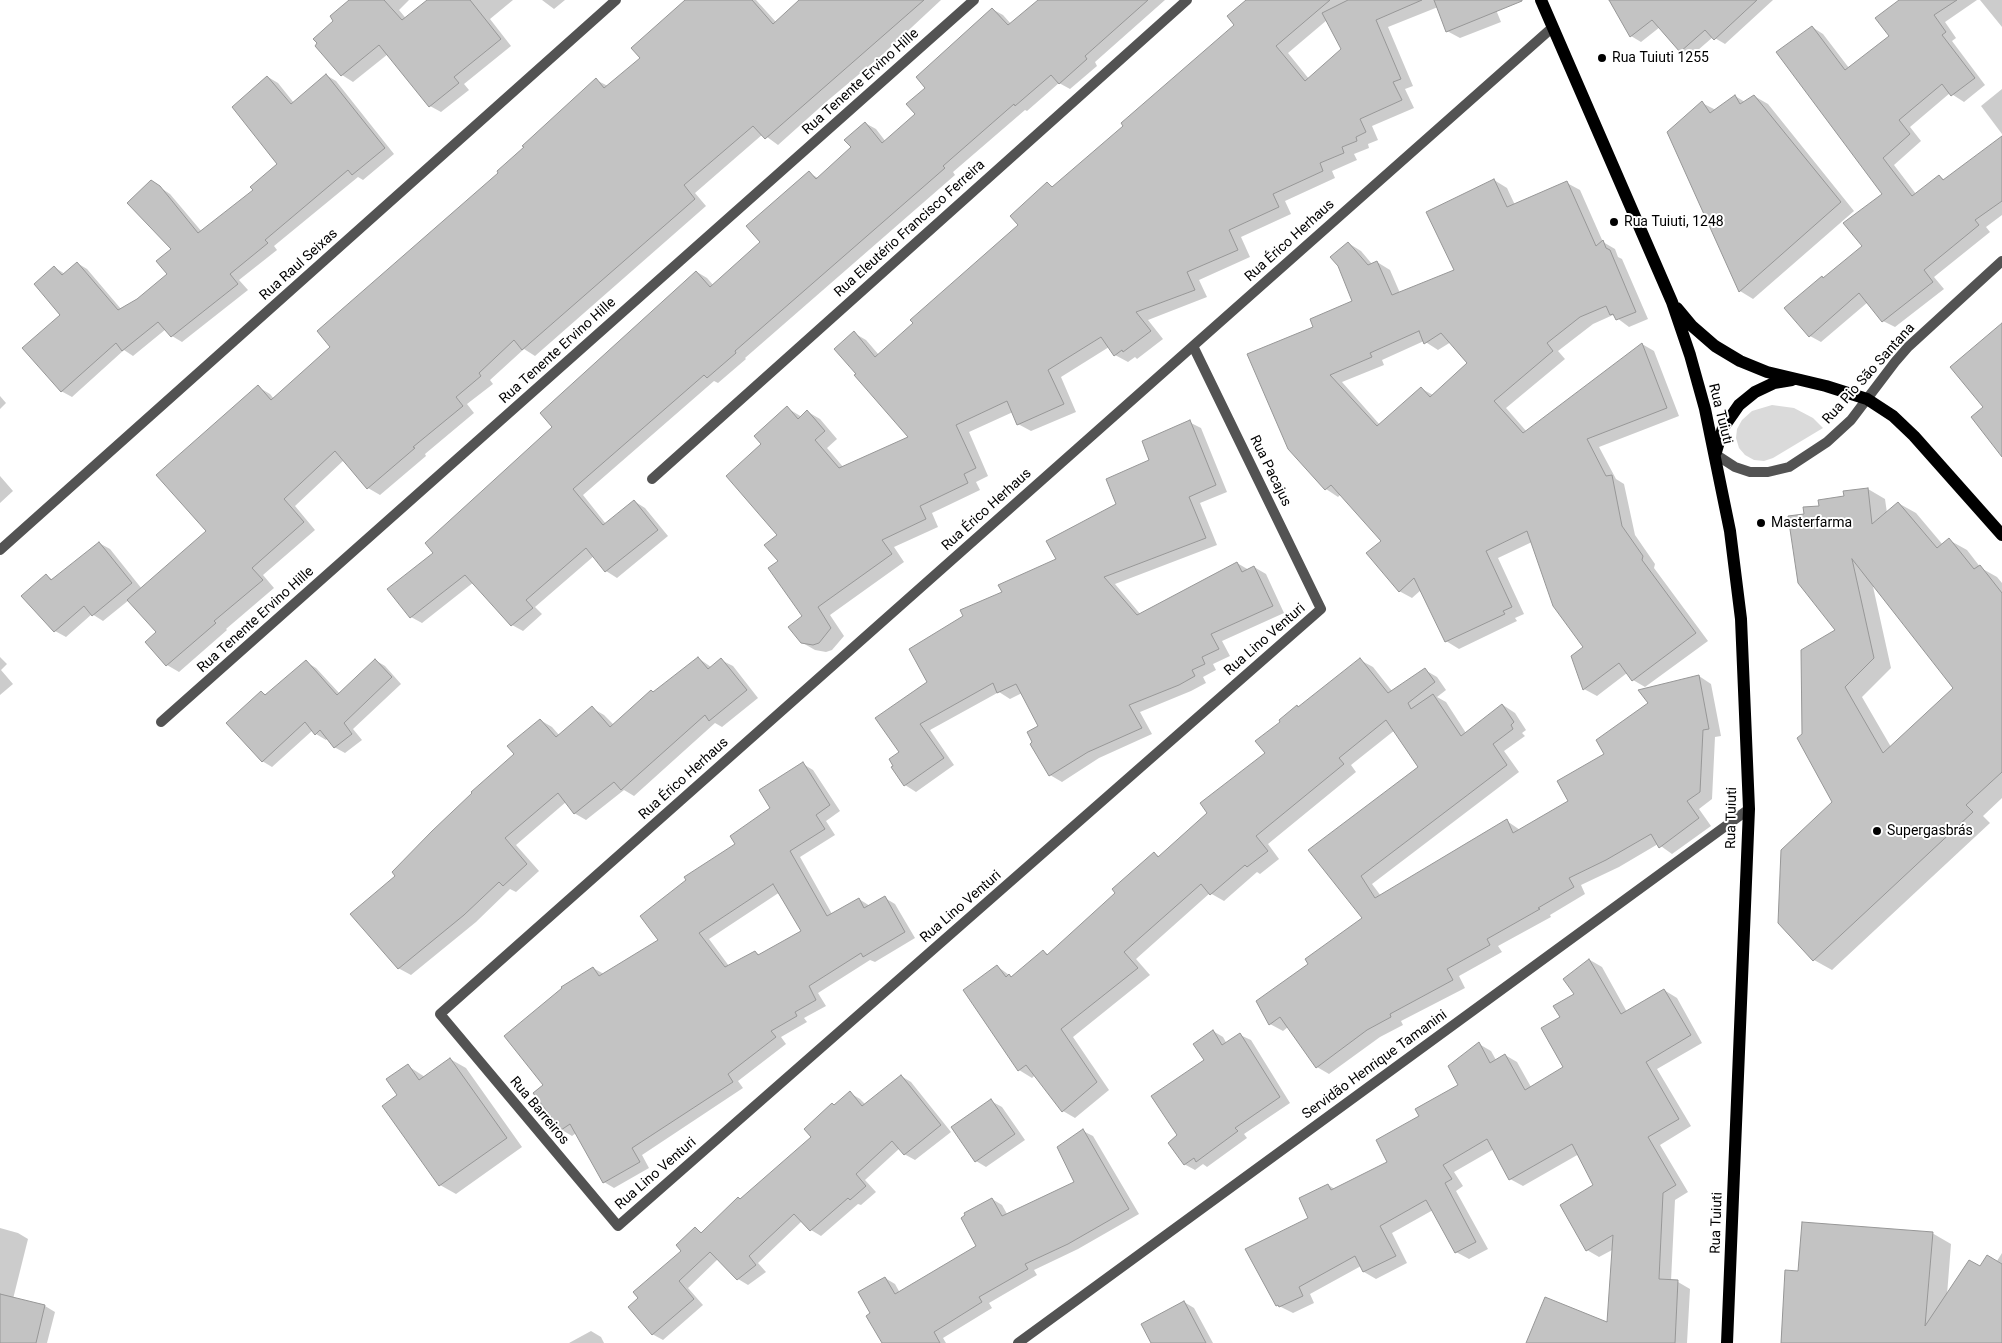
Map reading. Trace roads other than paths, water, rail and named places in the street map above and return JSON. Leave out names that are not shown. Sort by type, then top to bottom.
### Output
[{"type":"main road","name":"Rua Tuiuti","points":[[1541,0],[1672,302],[1690,356],[1715,454],[1730,531],[1742,619],[1749,809],[1727,1343]]},
{"type":"main road","name":"Rua Tuiuti","points":[[1672,302],[1692,326],[1715,346],[1740,361],[1767,372],[1826,386],[1867,399],[1893,416],[1914,436],[2002,535]]},
{"type":"main road","points":[[1715,454],[1723,428],[1739,405],[1755,392],[1774,383],[1795,379]]},
{"type":"street","name":"Rua Raul Seixas","points":[[0,550],[616,0]]},
{"type":"street","name":"Rua Tenente Ervino Hille","points":[[161,722],[974,0]]},
{"type":"street","name":"Rua Eleutério Francisco Ferreira","points":[[652,479],[1187,0]]},
{"type":"street","name":"Rua Érico Herhaus","points":[[440,1014],[1553,27]]},
{"type":"street","name":"Rua Pio São Santana","points":[[1715,454],[1735,467],[1750,472],[1768,472],[1789,467],[1827,442],[1851,420],[1908,347],[2002,262]]},
{"type":"street","name":"Rua Pacajus","points":[[1193,346],[1321,609]]},
{"type":"street","name":"Rua Lino Venturi","points":[[618,1226],[1321,609]]},
{"type":"street","name":"Servidão Henrique Tamanini","points":[[1018,1343],[1749,809]]},
{"type":"street","name":"Rua Barreiros","points":[[440,1014],[618,1226]]},
{"type":"place","name":"Rua Tuiuti 1255","points":[[1602,58]]},
{"type":"place","name":"Rua Tuiuti, 1248","points":[[1614,222]]},
{"type":"place","name":"Masterfarma","points":[[1761,523]]},
{"type":"place","name":"Supergasbrás","points":[[1877,831]]}]
